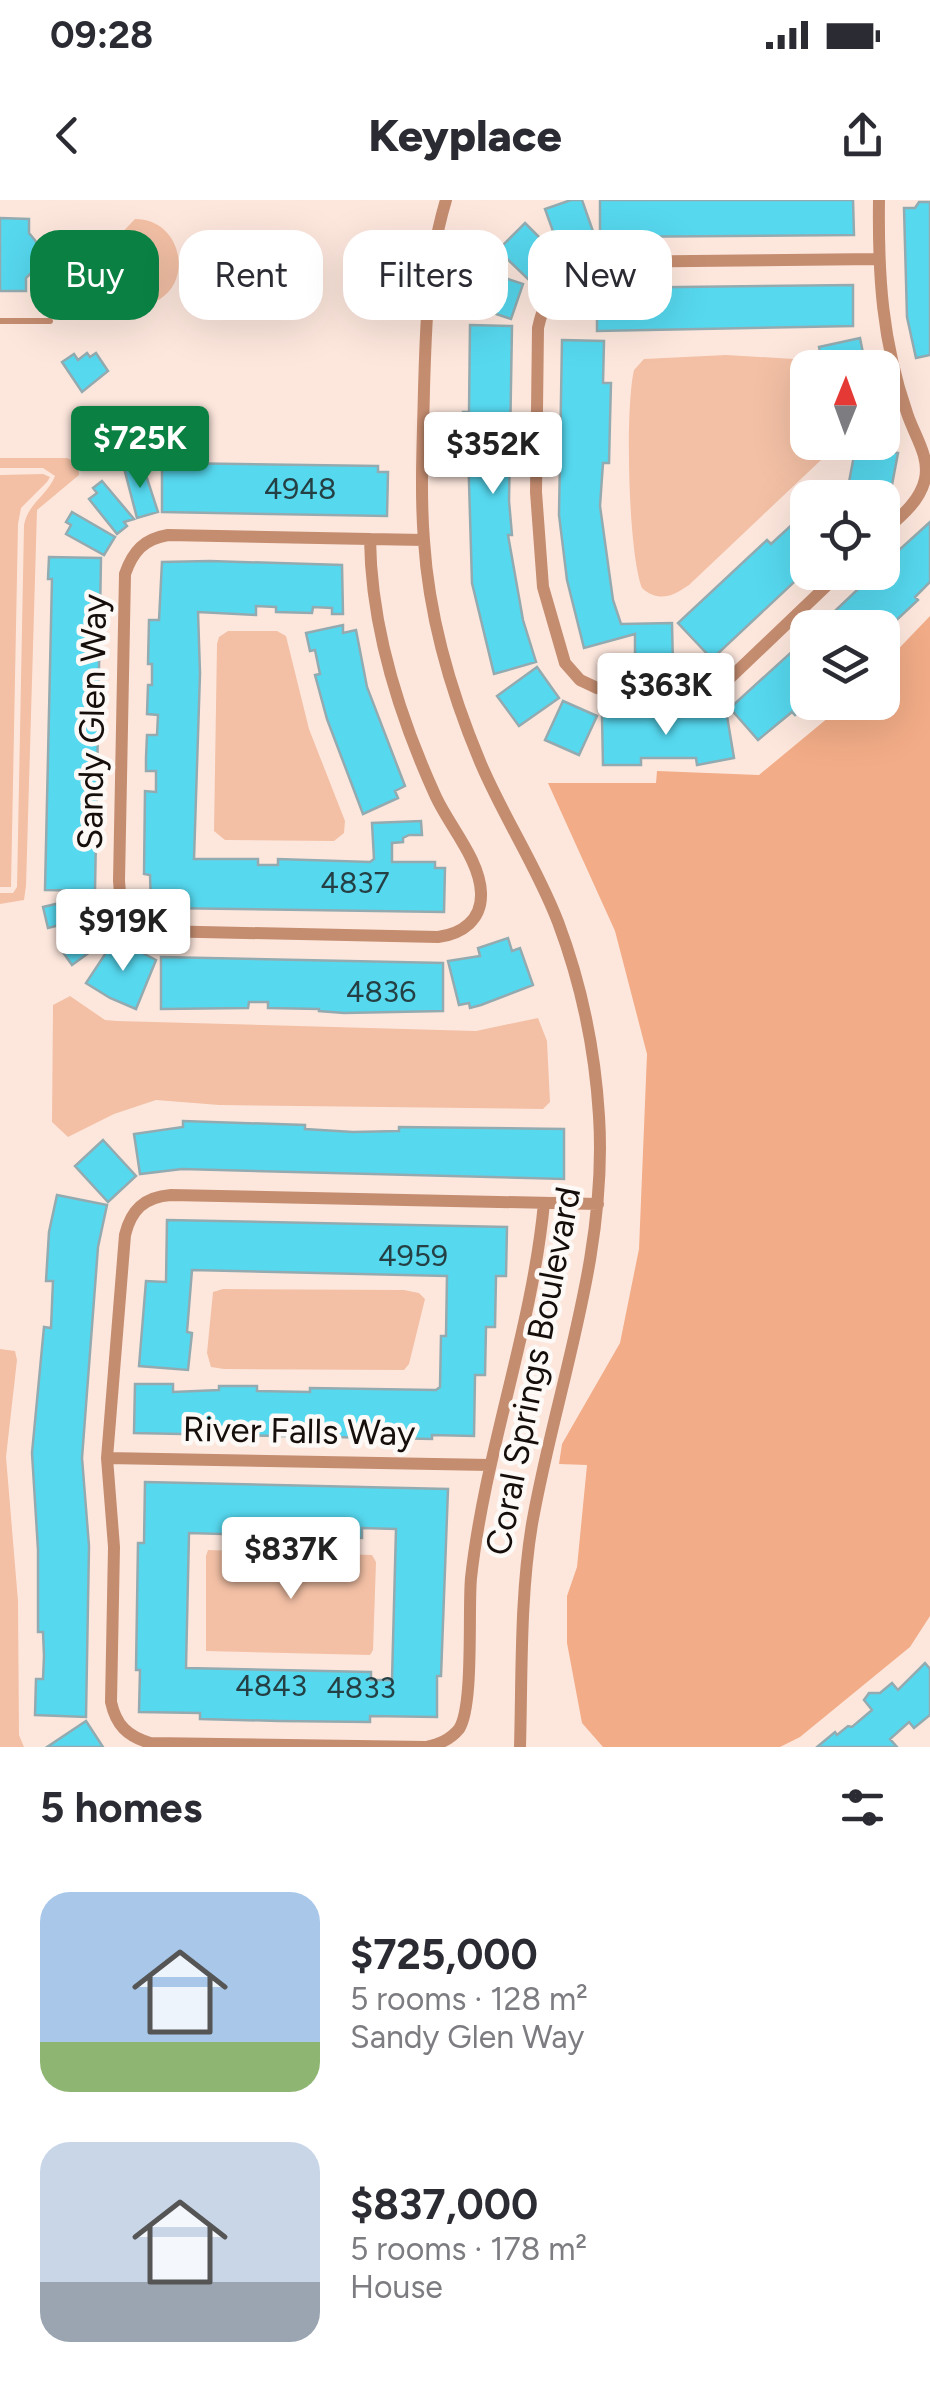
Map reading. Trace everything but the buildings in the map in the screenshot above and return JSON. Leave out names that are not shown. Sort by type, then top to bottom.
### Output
[{"type":"street","name":"Coral Springs Boulevard","points":[[446,200],[431,257],[426,297],[424,540],[439,640],[482,766],[558,921],[578,985],[592,1051],[599,1117],[598,1204],[586,1284],[525,1574],[520,1747]]},
{"type":"street","points":[[879,200],[882,322],[898,386],[926,456],[925,479],[914,504],[900,517]]},
{"type":"street","points":[[822,590],[730,678],[704,690],[614,691],[580,680],[564,663],[543,587],[536,492],[538,328],[543,305],[558,281],[576,268],[599,262],[878,260]]},
{"type":"street","name":"Sandy Glen Way","points":[[370,539],[374,594],[389,665],[436,798],[477,874],[480,908],[470,924],[454,935],[438,937],[156,932],[139,925],[126,912],[119,881],[126,574],[131,558],[153,538],[168,536],[370,539],[424,540]]},
{"type":"street","points":[[544,1203],[529,1291],[478,1520],[468,1612],[466,1704],[458,1731],[442,1743],[426,1747],[150,1743],[124,1731],[114,1717],[111,1702],[114,1547],[107,1458],[125,1235],[134,1211],[148,1199],[171,1196],[598,1204]]},
{"type":"street","name":"River Falls Way","points":[[107,1458],[490,1465]]},
{"type":"lane","points":[[0,321],[50,321]]},
{"type":"shaded area","points":[[135,219],[151,222],[172,239],[179,265],[170,290],[159,299],[159,230],[124,230]]},
{"type":"shaded area","points":[[726,355],[790,359],[790,460],[821,460],[800,480],[790,480],[790,489],[689,585],[660,597],[642,588],[631,513],[631,389],[634,370],[644,359]]},
{"type":"shaded area","points":[[0,458],[67,458],[78,463],[79,475],[37,510],[26,886],[24,900],[0,904],[0,893],[13,893],[17,887],[24,525],[29,511],[55,476],[43,468],[0,468]]},
{"type":"shaded area","points":[[0,475],[50,477],[21,508],[18,524],[11,887],[0,887]]},
{"type":"shaded area","points":[[930,616],[930,1616],[910,1647],[800,1737],[780,1747],[603,1747],[582,1723],[567,1643],[567,1596],[577,1567],[587,1465],[559,1464],[562,1444],[620,1343],[639,1249],[647,1054],[615,931],[548,783],[656,783],[657,771],[759,775],[825,720],[900,720],[900,647]]},
{"type":"shaded area","points":[[228,631],[277,631],[286,636],[309,729],[345,821],[344,833],[334,841],[225,840],[214,831],[217,644]]},
{"type":"shaded area","points":[[70,996],[105,1020],[117,1021],[476,1031],[538,1018],[547,1041],[550,1102],[543,1109],[219,1105],[156,1100],[114,1114],[68,1137],[52,1122],[53,1005]]},
{"type":"shaded area","points":[[404,1290],[419,1293],[425,1299],[409,1364],[404,1370],[224,1369],[211,1367],[207,1353],[213,1292]]},
{"type":"shaded area","points":[[0,1349],[15,1351],[17,1360],[6,1457],[18,1601],[19,1735],[24,1747],[0,1747]]},
{"type":"shaded area","points":[[208,1550],[372,1555],[376,1562],[370,1655],[206,1651]]}]
